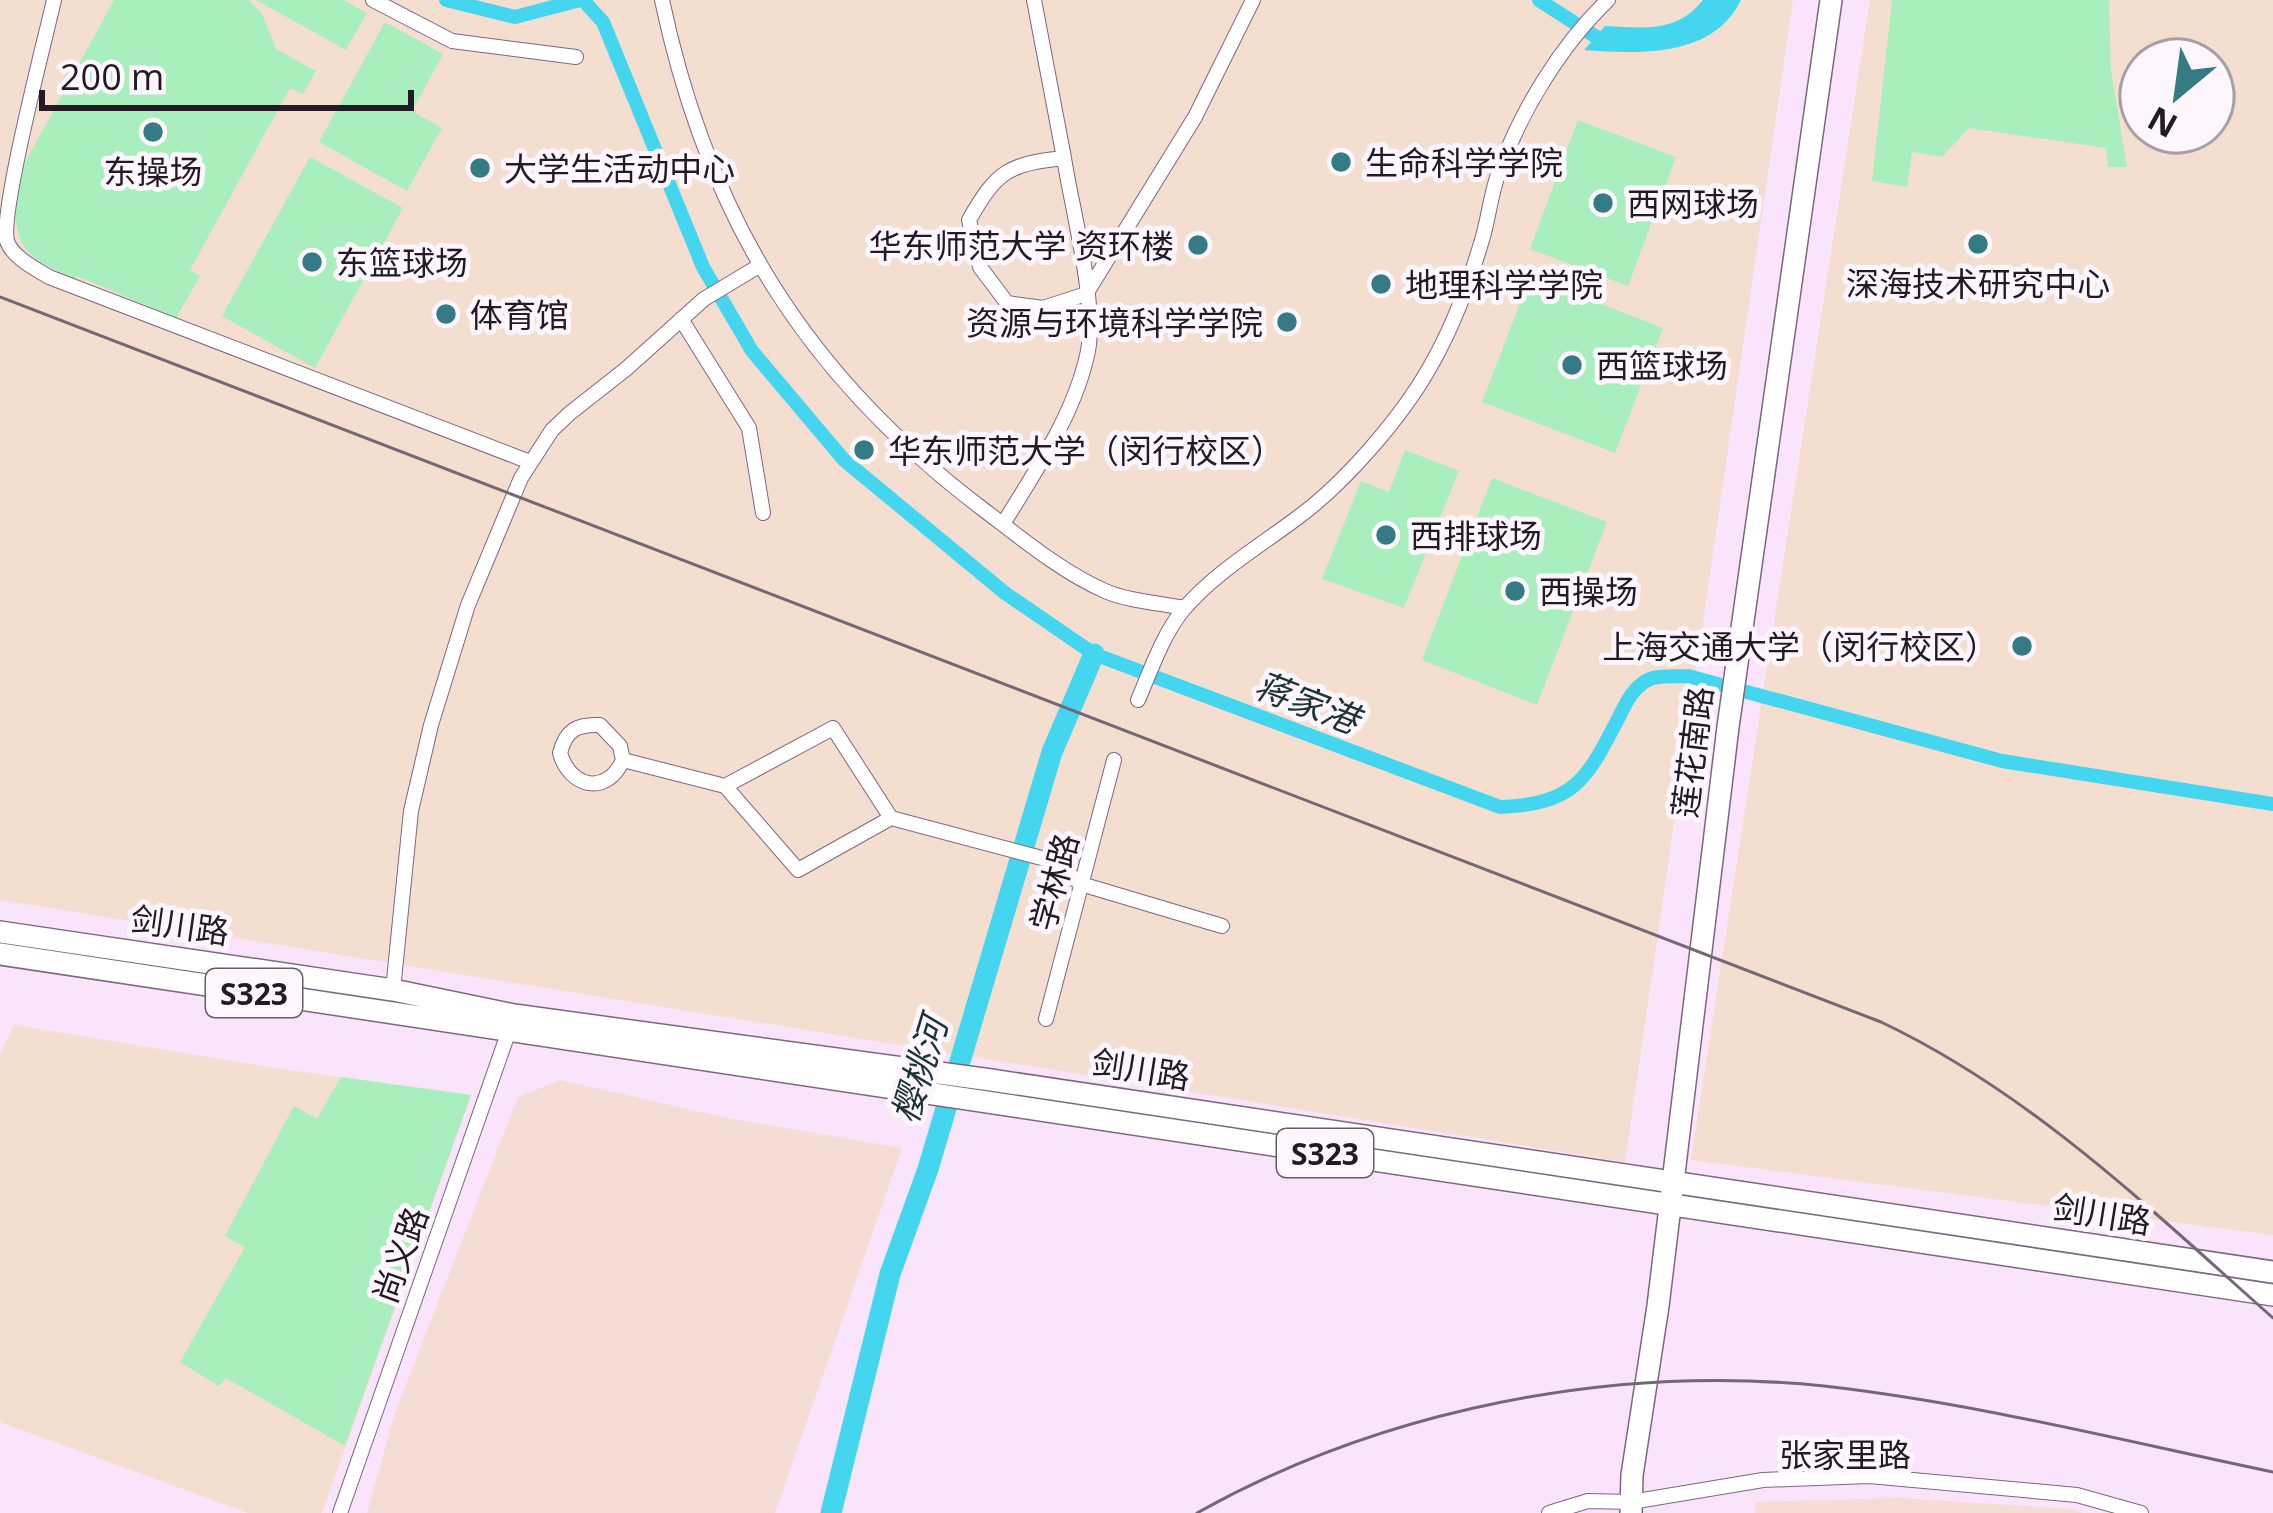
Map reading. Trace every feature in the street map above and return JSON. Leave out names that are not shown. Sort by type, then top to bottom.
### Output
[{"type":"main road","name":"莲花南路","points":[[1631,1507],[1728,727],[1831,0]]},
{"type":"main road","name":"剑川路","points":[[0,932],[393,990],[511,1023],[921,1093],[2273,1272]]},
{"type":"main road","name":"剑川路","points":[[0,955],[991,1080],[2273,1294]]},
{"type":"street","points":[[54,0],[7,202],[7,241],[21,259],[50,277],[530,462]]},
{"type":"street","points":[[373,0],[452,41],[576,57]]},
{"type":"street","points":[[662,0],[692,117],[734,219],[808,340],[875,418],[948,483],[1106,592],[1185,608]]},
{"type":"street","points":[[1003,524],[1056,438],[1088,349],[1086,294],[1034,0]]},
{"type":"street","points":[[1064,158],[1021,163],[988,186],[969,220],[980,267],[1007,303],[1043,308],[1086,294],[1195,117],[1253,0]]},
{"type":"street","points":[[1138,700],[1162,644],[1185,608],[1302,515],[1400,411],[1429,368],[1458,310],[1499,170],[1560,57],[1605,3]]},
{"type":"street","points":[[393,990],[411,811],[431,725],[468,605],[530,462],[570,413],[599,393],[686,314],[759,266]]},
{"type":"street","points":[[686,314],[749,428],[763,513]]},
{"type":"street","points":[[600,725],[620,746],[623,760],[609,779],[581,784],[570,776],[560,753],[573,729],[600,725]]},
{"type":"street","points":[[725,786],[833,728],[891,818],[1053,860],[1081,884],[1222,926]]},
{"type":"street","points":[[623,760],[725,786],[798,870],[891,818]]},
{"type":"street","name":"学林路","points":[[1046,1019],[1114,760]]},
{"type":"street","name":"尚义路","points":[[340,1513],[511,1023]]},
{"type":"street","name":"张家里路","points":[[1549,1513],[1588,1501],[1631,1507],[1763,1480],[1869,1476],[2077,1495],[2141,1513]]},
{"type":"shaded area","name":"华东师范大学（闵行校区）","points":[[0,0],[1793,0],[1625,1162],[0,900]]},
{"type":"shaded area","name":"上海交通大学（闵行校区）","points":[[1870,0],[2273,0],[2273,1235],[1691,1160]]},
{"type":"shaded area","points":[[14,1025],[471,1095],[322,1513],[248,1513],[0,1422],[0,1054]]},
{"type":"shaded area","points":[[560,1080],[732,1119],[902,1148],[775,1513],[367,1513],[395,1413],[518,1097]]},
{"type":"shaded area","points":[[1900,1498],[2083,1513],[1755,1513],[1755,1502]]},
{"type":"green space","points":[[114,0],[249,0],[262,14],[276,49],[316,71],[303,94],[290,88],[190,270],[200,276],[176,318],[41,262],[19,237],[16,203],[21,170]]},
{"type":"green space","points":[[256,0],[344,0],[367,13],[346,50]]},
{"type":"green space","points":[[1892,0],[2109,0],[2117,156],[2125,156],[2127,167],[2108,167],[2106,148],[1969,128],[1942,157],[1912,152],[1907,187],[1872,181]]},
{"type":"green space","points":[[385,22],[443,54],[412,111],[442,128],[407,191],[319,142]]},
{"type":"green space","name":"西网球场","points":[[1578,120],[1676,157],[1628,286],[1530,249]]},
{"type":"green space","name":"东篮球场","points":[[310,157],[403,208],[315,368],[222,316]]},
{"type":"green space","name":"西篮球场","points":[[1530,277],[1663,328],[1615,453],[1482,402]]},
{"type":"green space","name":"西排球场","points":[[1405,450],[1459,471],[1404,608],[1322,579],[1361,481],[1389,492]]},
{"type":"green space","name":"西操场","points":[[1492,478],[1607,522],[1537,705],[1422,660]]},
{"type":"green space","points":[[341,1077],[471,1095],[345,1446],[226,1378],[219,1386],[180,1362],[245,1247],[225,1236],[294,1106],[317,1119]]},
{"type":"water","points":[[1703,0],[1741,0],[1728,19],[1694,42],[1650,51],[1584,50],[1605,26],[1671,23]]},
{"type":"waterway","name":"蒋家港","points":[[446,0],[515,17],[580,0]]},
{"type":"waterway","name":"蒋家港","points":[[583,0],[603,22],[703,267],[752,351],[844,460],[1005,593],[1094,654],[1500,807],[1546,800],[1576,784],[1640,686],[1654,678],[1688,676],[2002,761],[2273,804]]},
{"type":"waterway","name":"樱桃河","points":[[1539,0],[1611,42]]},
{"type":"waterway","name":"樱桃河","points":[[831,1513],[890,1274],[928,1169],[1052,752],[1094,654]]},
{"type":"railway","points":[[0,297],[1881,1022],[1936,1051],[2039,1118],[2273,1318]]},
{"type":"railway","points":[[1197,1513],[1344,1446],[1421,1421],[1581,1389],[1663,1382],[1744,1381],[1881,1393],[2273,1472]]},
{"type":"place","name":"东操场","points":[[153,132]]},
{"type":"place","name":"生命科学学院","points":[[1341,162]]},
{"type":"place","name":"大学生活动中心","points":[[480,168]]},
{"type":"place","name":"西网球场","points":[[1603,203]]},
{"type":"place","name":"深海技术研究中心","points":[[1978,244]]},
{"type":"place","name":"华东师范大学 资环楼","points":[[1198,245]]},
{"type":"place","name":"东篮球场","points":[[312,262]]},
{"type":"place","name":"地理科学学院","points":[[1381,284]]},
{"type":"place","name":"体育馆","points":[[446,314]]},
{"type":"place","name":"资源与环境科学学院","points":[[1287,322]]},
{"type":"place","name":"西篮球场","points":[[1572,365]]},
{"type":"place","name":"华东师范大学（闵行校区）","points":[[864,450]]},
{"type":"place","name":"西排球场","points":[[1386,535]]},
{"type":"place","name":"西操场","points":[[1515,591]]},
{"type":"place","name":"上海交通大学（闵行校区）","points":[[2022,646]]}]
